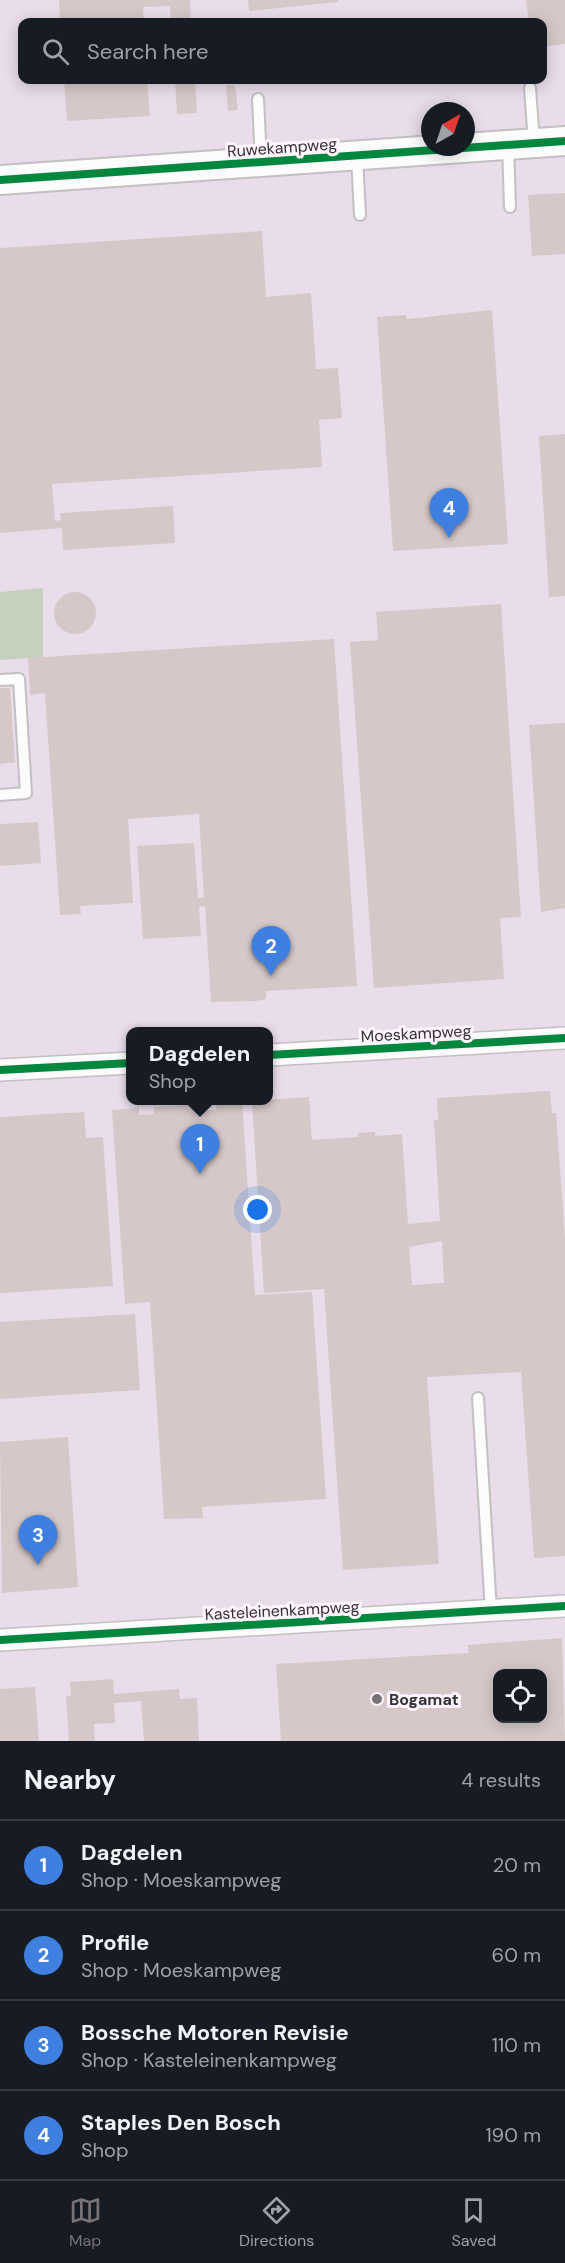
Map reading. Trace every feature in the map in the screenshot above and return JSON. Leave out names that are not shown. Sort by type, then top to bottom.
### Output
[{"type":"street","name":"Ruwekampweg","points":[[0,180],[565,141]]},
{"type":"street","name":"Moeskampweg","points":[[273,1055],[565,1038]]},
{"type":"street","points":[[0,1070],[126,1063]]},
{"type":"street","name":"Kasteleinenkampweg","points":[[0,1640],[565,1606]]},
{"type":"lane","points":[[510,207],[530,88]]},
{"type":"lane","points":[[258,99],[261,162]]},
{"type":"lane","points":[[357,156],[360,215]]},
{"type":"lane","points":[[0,680],[19,679],[26,793],[0,795]]},
{"type":"lane","points":[[478,1398],[491,1611]]},
{"type":"shaded area","points":[[0,0],[565,0],[565,1741],[0,1741]]},
{"type":"green space","points":[[43,588],[43,657],[0,660],[0,592]]},
{"type":"building","points":[[59,0],[190,0],[191,18],[171,18],[170,6],[143,7],[144,18],[60,18]]},
{"type":"building","points":[[248,0],[338,0],[338,2],[249,11]]},
{"type":"building","points":[[526,0],[565,0],[565,44],[547,46],[547,18],[528,18]]},
{"type":"building","points":[[64,84],[147,84],[150,116],[67,121]]},
{"type":"building","points":[[175,84],[195,84],[197,113],[177,114]]},
{"type":"building","points":[[226,85],[235,85],[238,110],[228,111]]},
{"type":"building","points":[[565,193],[565,254],[532,256],[528,195]]},
{"type":"building","points":[[262,231],[266,297],[311,293],[316,369],[338,368],[342,418],[319,420],[322,467],[52,484],[55,521],[61,520],[60,513],[173,506],[175,543],[63,550],[62,528],[0,533],[0,248]]},
{"type":"building","points":[[492,310],[508,544],[393,551],[377,317],[406,315],[407,319]]},
{"type":"building","points":[[565,434],[565,596],[549,597],[539,436]]},
{"type":"building","points":[[75,592],[90,598],[96,613],[90,628],[75,634],[60,628],[54,613],[60,598]]},
{"type":"building","points":[[501,604],[521,917],[500,918],[504,979],[374,988],[350,642],[378,640],[376,612]]},
{"type":"building","points":[[334,639],[357,986],[266,991],[266,999],[256,1001],[211,1002],[205,906],[199,907],[201,936],[143,939],[137,846],[194,843],[198,898],[204,898],[199,814],[128,819],[133,903],[80,906],[81,914],[60,915],[45,693],[30,695],[28,658]]},
{"type":"building","points":[[0,688],[10,688],[15,762],[0,764]]},
{"type":"building","points":[[565,723],[565,908],[541,912],[529,725]]},
{"type":"building","points":[[38,822],[41,863],[0,866],[0,824]]},
{"type":"building","points":[[550,1091],[552,1113],[556,1113],[565,1238],[565,1556],[534,1558],[521,1372],[427,1377],[439,1564],[343,1570],[324,1289],[264,1293],[252,1105],[273,1105],[273,1100],[309,1097],[312,1140],[358,1137],[358,1133],[375,1132],[375,1136],[402,1134],[408,1224],[440,1221],[434,1120],[438,1120],[437,1098]],"holes":[[[442,1241],[444,1283],[412,1285],[409,1247]]]},
{"type":"building","points":[[201,1105],[201,1111],[216,1110],[216,1105],[242,1105],[255,1295],[312,1292],[326,1499],[202,1507],[203,1518],[164,1519],[150,1302],[125,1304],[112,1110],[139,1108],[139,1115],[154,1114],[154,1107]]},
{"type":"building","points":[[84,1112],[86,1138],[103,1137],[113,1286],[0,1293],[0,1117]]},
{"type":"building","points":[[135,1314],[140,1390],[0,1399],[0,1322]]},
{"type":"building","points":[[68,1437],[78,1587],[2,1593],[0,1442]]},
{"type":"building","points":[[562,1638],[565,1741],[281,1741],[276,1664],[469,1653],[468,1645]]},
{"type":"building","points":[[113,1679],[114,1694],[179,1689],[180,1699],[197,1698],[199,1741],[144,1741],[141,1701],[114,1703],[115,1723],[94,1724],[95,1741],[69,1741],[66,1696],[71,1696],[70,1682]]},
{"type":"building","points":[[35,1687],[39,1741],[0,1741],[0,1689]]},
{"type":"cycle path","points":[[0,180],[565,141]]},
{"type":"cycle path","points":[[273,1055],[565,1038]]},
{"type":"cycle path","points":[[0,1070],[126,1063]]},
{"type":"cycle path","points":[[0,1640],[565,1606]]},
{"type":"place","name":"Staples Den Bosch","points":[[449,538]]},
{"type":"place","name":"Profile","points":[[271,976]]},
{"type":"place","name":"Dagdelen","points":[[200,1174]]},
{"type":"place","name":"Bossche Motoren Revisie","points":[[38,1565]]},
{"type":"place","name":"Bogamat","points":[[377,1699]]}]
